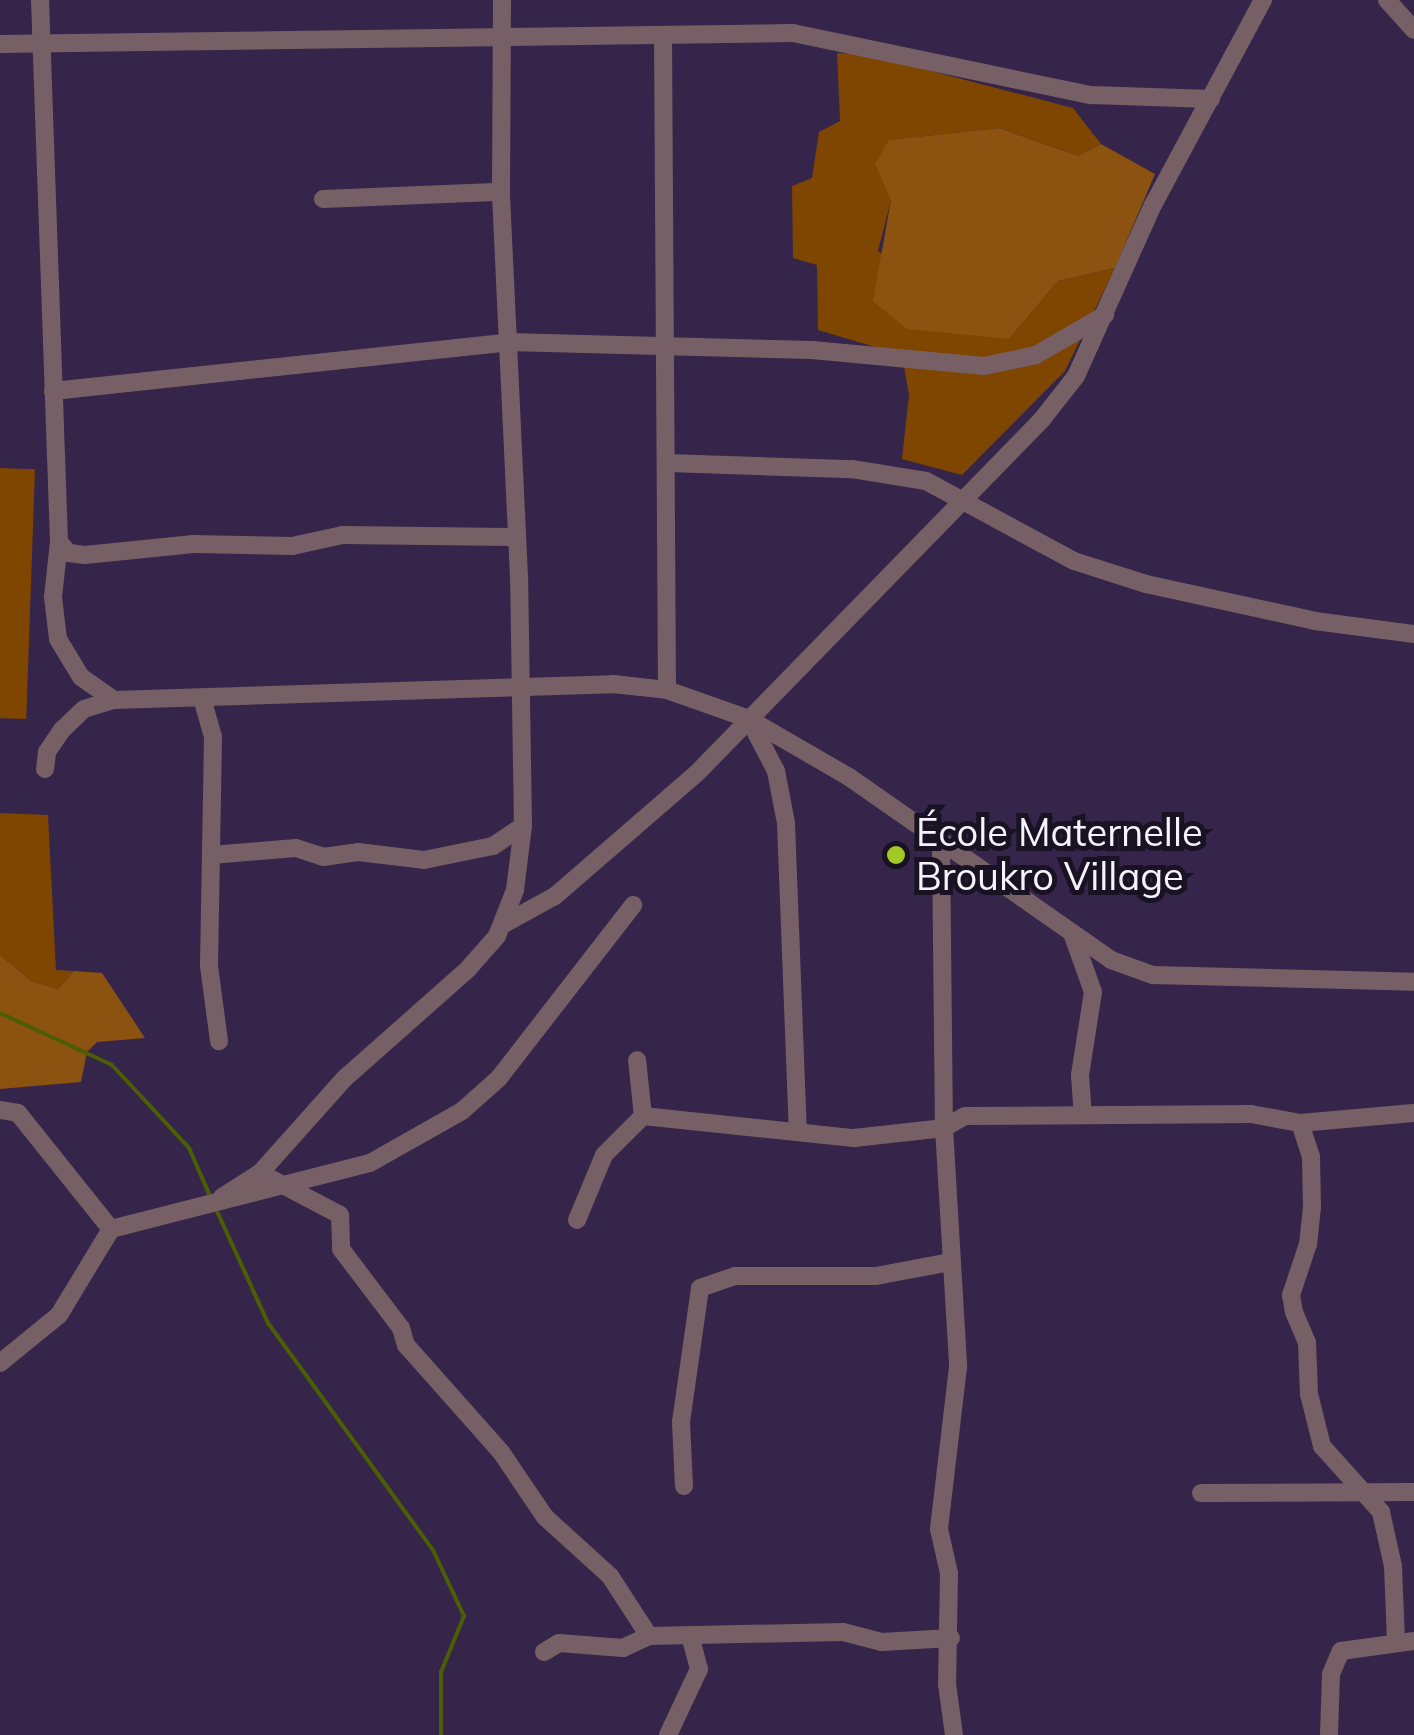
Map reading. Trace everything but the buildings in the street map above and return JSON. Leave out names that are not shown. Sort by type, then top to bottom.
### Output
[{"type":"street","points":[[40,0],[59,542],[53,596],[58,640],[81,678],[114,700]]},
{"type":"street","points":[[222,1197],[260,1173],[344,1078],[468,969],[502,925],[515,890],[523,826],[501,192],[502,0]]},
{"type":"street","points":[[502,925],[555,896],[696,774],[1076,376],[1154,204],[1263,0]]},
{"type":"street","points":[[1387,0],[1414,30]]},
{"type":"street","points":[[0,44],[502,34],[793,33],[1091,95],[1212,98]]},
{"type":"street","points":[[663,34],[667,690]]},
{"type":"street","points":[[324,199],[501,192]]},
{"type":"street","points":[[52,391],[508,342],[812,350],[898,363],[984,366],[1036,355],[1105,315]]},
{"type":"street","points":[[667,464],[890,473],[964,496],[1000,522],[1074,561],[1146,584],[1315,622],[1414,634]]},
{"type":"street","points":[[59,542],[69,553],[85,555],[193,544],[292,546],[344,535],[515,537]]},
{"type":"street","points":[[46,769],[47,752],[73,720],[114,700],[614,684],[667,690],[749,719],[812,755],[1073,936],[1153,975],[1414,982]]},
{"type":"street","points":[[202,698],[213,737],[209,966],[219,1041]]},
{"type":"street","points":[[749,719],[776,771],[792,881],[798,1130]]},
{"type":"street","points":[[776,771],[781,761],[812,755]]},
{"type":"street","points":[[211,854],[296,848],[323,857],[358,852],[424,860],[492,846],[523,826]]},
{"type":"street","points":[[941,844],[944,1128],[958,1367],[939,1529],[947,1553],[947,1684],[954,1735]]},
{"type":"street","points":[[0,1363],[58,1316],[111,1229],[222,1197],[279,1188],[370,1164],[462,1111],[499,1078],[633,905]]},
{"type":"street","points":[[1073,936],[1092,992],[1080,1074],[1083,1114]]},
{"type":"street","points":[[637,1060],[643,1116]]},
{"type":"street","points":[[0,1110],[18,1114],[111,1229]]},
{"type":"street","points":[[643,1116],[854,1138],[944,1128],[965,1116],[1252,1114],[1300,1123],[1414,1113]]},
{"type":"street","points":[[577,1220],[604,1155],[643,1116]]},
{"type":"street","points":[[1300,1123],[1311,1156],[1312,1207],[1308,1244],[1291,1295],[1306,1342],[1309,1394],[1322,1446],[1382,1512],[1405,1641],[1341,1650],[1331,1674],[1329,1735]]},
{"type":"street","points":[[260,1173],[279,1188],[340,1216],[341,1249],[401,1328],[406,1345],[501,1452],[545,1517],[610,1576],[649,1636]]},
{"type":"street","points":[[684,1486],[682,1422],[700,1288],[735,1276],[876,1276],[950,1262]]},
{"type":"street","points":[[1201,1492],[1414,1492]]},
{"type":"street","points":[[544,1652],[559,1643],[623,1648],[649,1636],[950,1638]]},
{"type":"street","points":[[668,1735],[699,1669],[690,1636]]},
{"type":"shaded area","points":[[837,53],[870,55],[1073,108],[1101,144],[1078,156],[999,128],[890,140],[891,200],[878,251],[1009,339],[1058,281],[1115,268],[1065,371],[962,475],[902,459],[909,395],[902,355],[818,330],[817,265],[793,258],[792,186],[812,178],[819,132],[840,121]]},
{"type":"shaded area","points":[[999,128],[1078,156],[1101,144],[1155,174],[1115,268],[1058,281],[1009,339],[907,329],[873,301],[891,200],[875,164],[889,140]]},
{"type":"shaded area","points":[[0,468],[35,469],[26,719],[0,718]]},
{"type":"shaded area","points":[[0,813],[48,815],[56,970],[74,971],[58,989],[31,981],[0,955]]},
{"type":"shaded area","points":[[0,955],[31,981],[58,989],[74,971],[102,973],[145,1038],[97,1042],[87,1052],[81,1082],[0,1089]]},
{"type":"waterway","points":[[0,1013],[112,1065],[189,1148],[210,1196]]},
{"type":"waterway","points":[[216,1209],[268,1323],[433,1550],[464,1616],[441,1672],[441,1735]]},
{"type":"place","name":"École Maternelle Broukro Village","points":[[896,855]]}]
